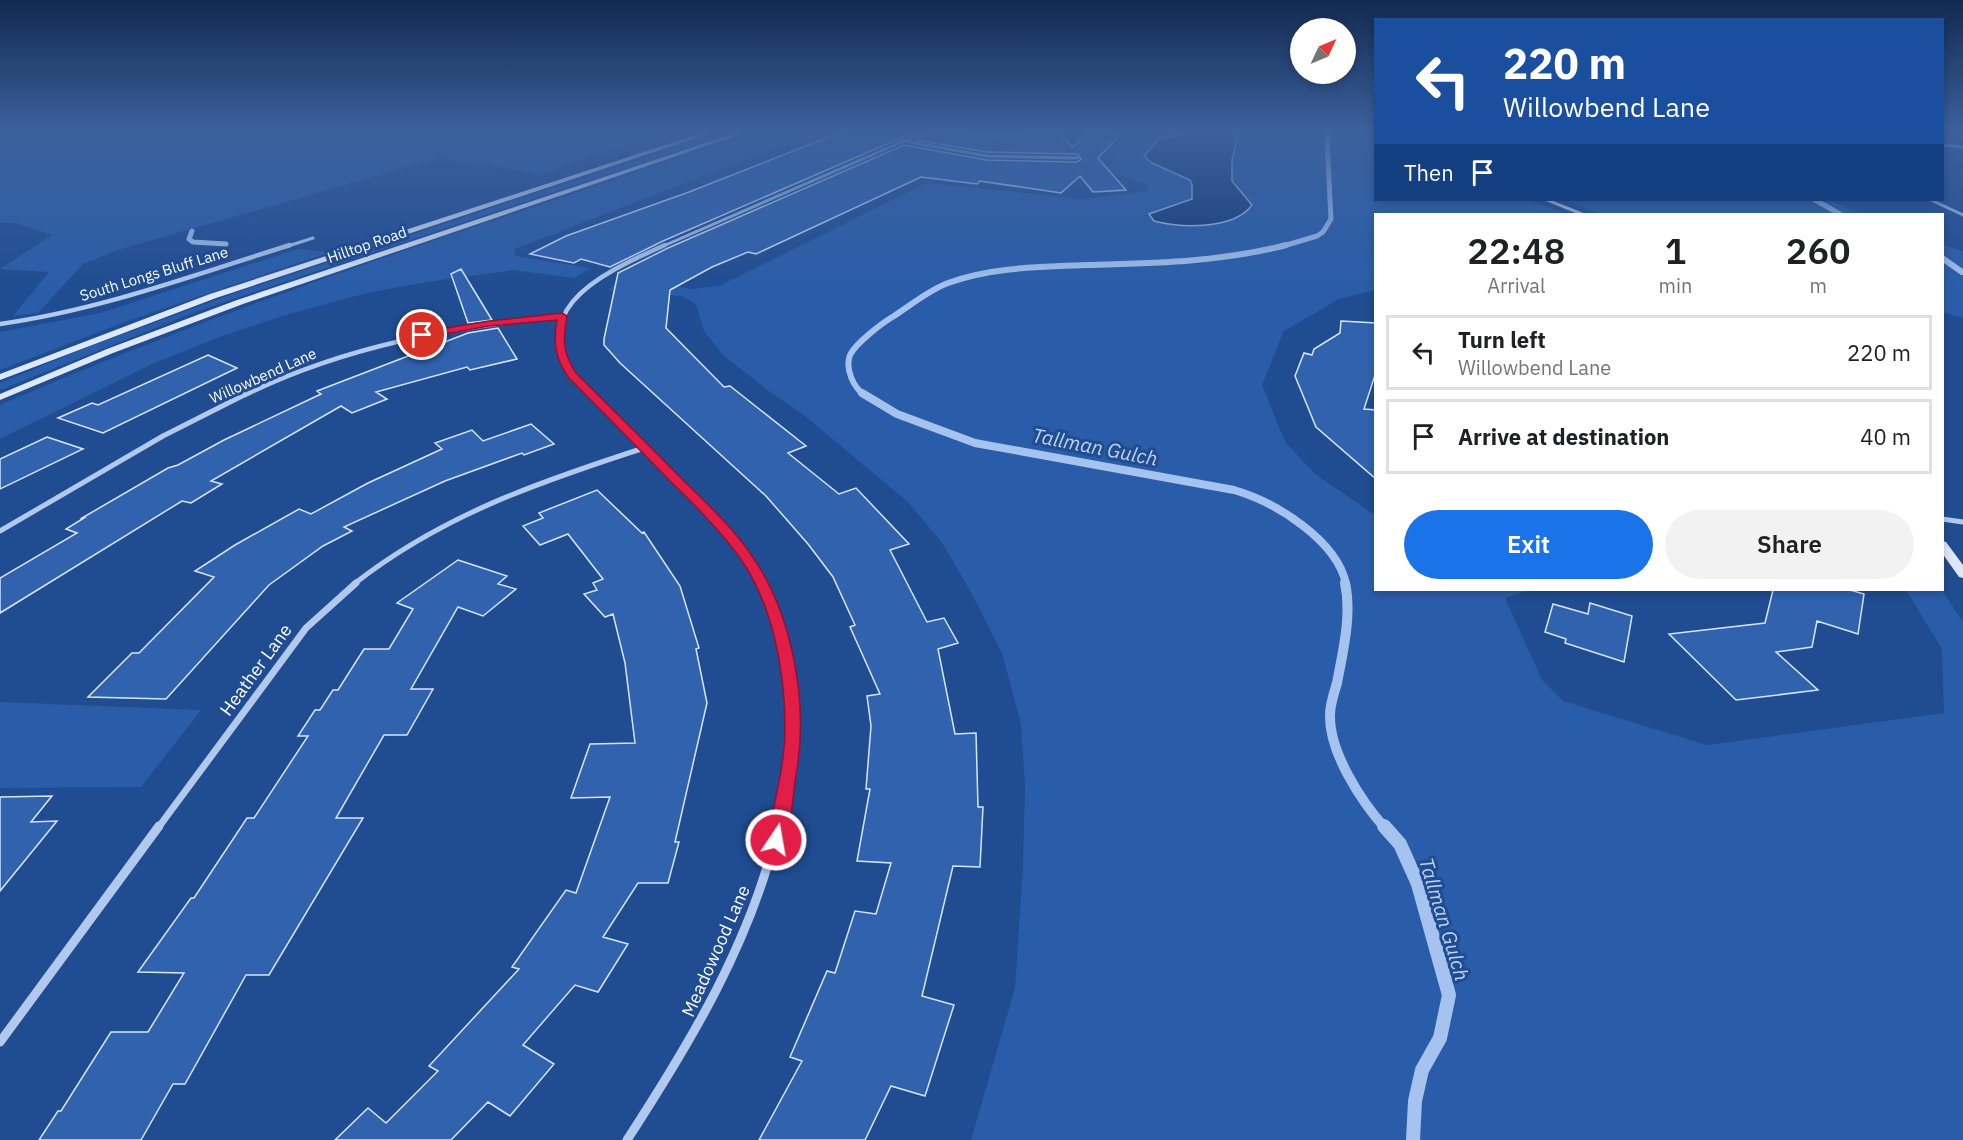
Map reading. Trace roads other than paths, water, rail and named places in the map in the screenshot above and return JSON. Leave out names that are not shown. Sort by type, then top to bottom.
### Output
[{"type":"main road","name":"Hilltop Road","points":[[0,377],[222,292],[551,184]]},
{"type":"main road","name":"Hilltop Road","points":[[0,397],[110,351],[231,305],[589,184]]},
{"type":"main road","points":[[1549,201],[1580,213]]},
{"type":"main road","points":[[1944,547],[1963,574]]},
{"type":"street","points":[[562,316],[583,291],[629,261],[805,184]]},
{"type":"street","points":[[1933,201],[1963,215]]},
{"type":"street","name":"South Longs Bluff Lane","points":[[0,324],[48,317],[103,304],[313,238]]},
{"type":"street","name":"Meadowood Lane","points":[[562,316],[558,342],[566,367],[728,533],[759,579],[775,616],[788,663],[793,730],[780,821],[754,911],[698,1029],[627,1140]]},
{"type":"street","name":"Willowbend Lane","points":[[0,531],[207,414],[299,371],[356,352],[422,335],[489,323],[562,316]]},
{"type":"street","name":"Heather Lane","points":[[0,1042],[306,628],[335,599],[403,548],[442,524],[476,507],[554,477],[644,447]]},
{"type":"street","points":[[1944,519],[1963,522]]},
{"type":"waterway","name":"Tallman Gulch","points":[[1280,247],[1317,236],[1323,232],[1331,219],[1329,184]]},
{"type":"waterway","points":[[1817,201],[1838,213]]},
{"type":"waterway","points":[[192,231],[189,239],[193,242],[226,244]]},
{"type":"waterway","name":"Tallman Gulch","points":[[864,394],[857,388],[849,372],[849,360],[853,350],[883,323],[948,283],[982,274],[1017,269],[1187,261],[1262,251],[1286,245]]},
{"type":"waterway","points":[[1944,259],[1962,272]]},
{"type":"waterway","name":"Tallman Gulch","points":[[864,394],[897,414],[975,443],[1234,490],[1250,496],[1285,513],[1317,538],[1330,552],[1346,584]]},
{"type":"waterway","name":"Tallman Gulch","points":[[1345,583],[1348,608],[1346,633],[1331,707],[1331,729],[1348,775],[1366,804],[1385,828]]},
{"type":"waterway","name":"Tallman Gulch","points":[[1384,826],[1400,844],[1418,884],[1449,995],[1440,1038],[1422,1070],[1415,1101],[1413,1140]]}]
